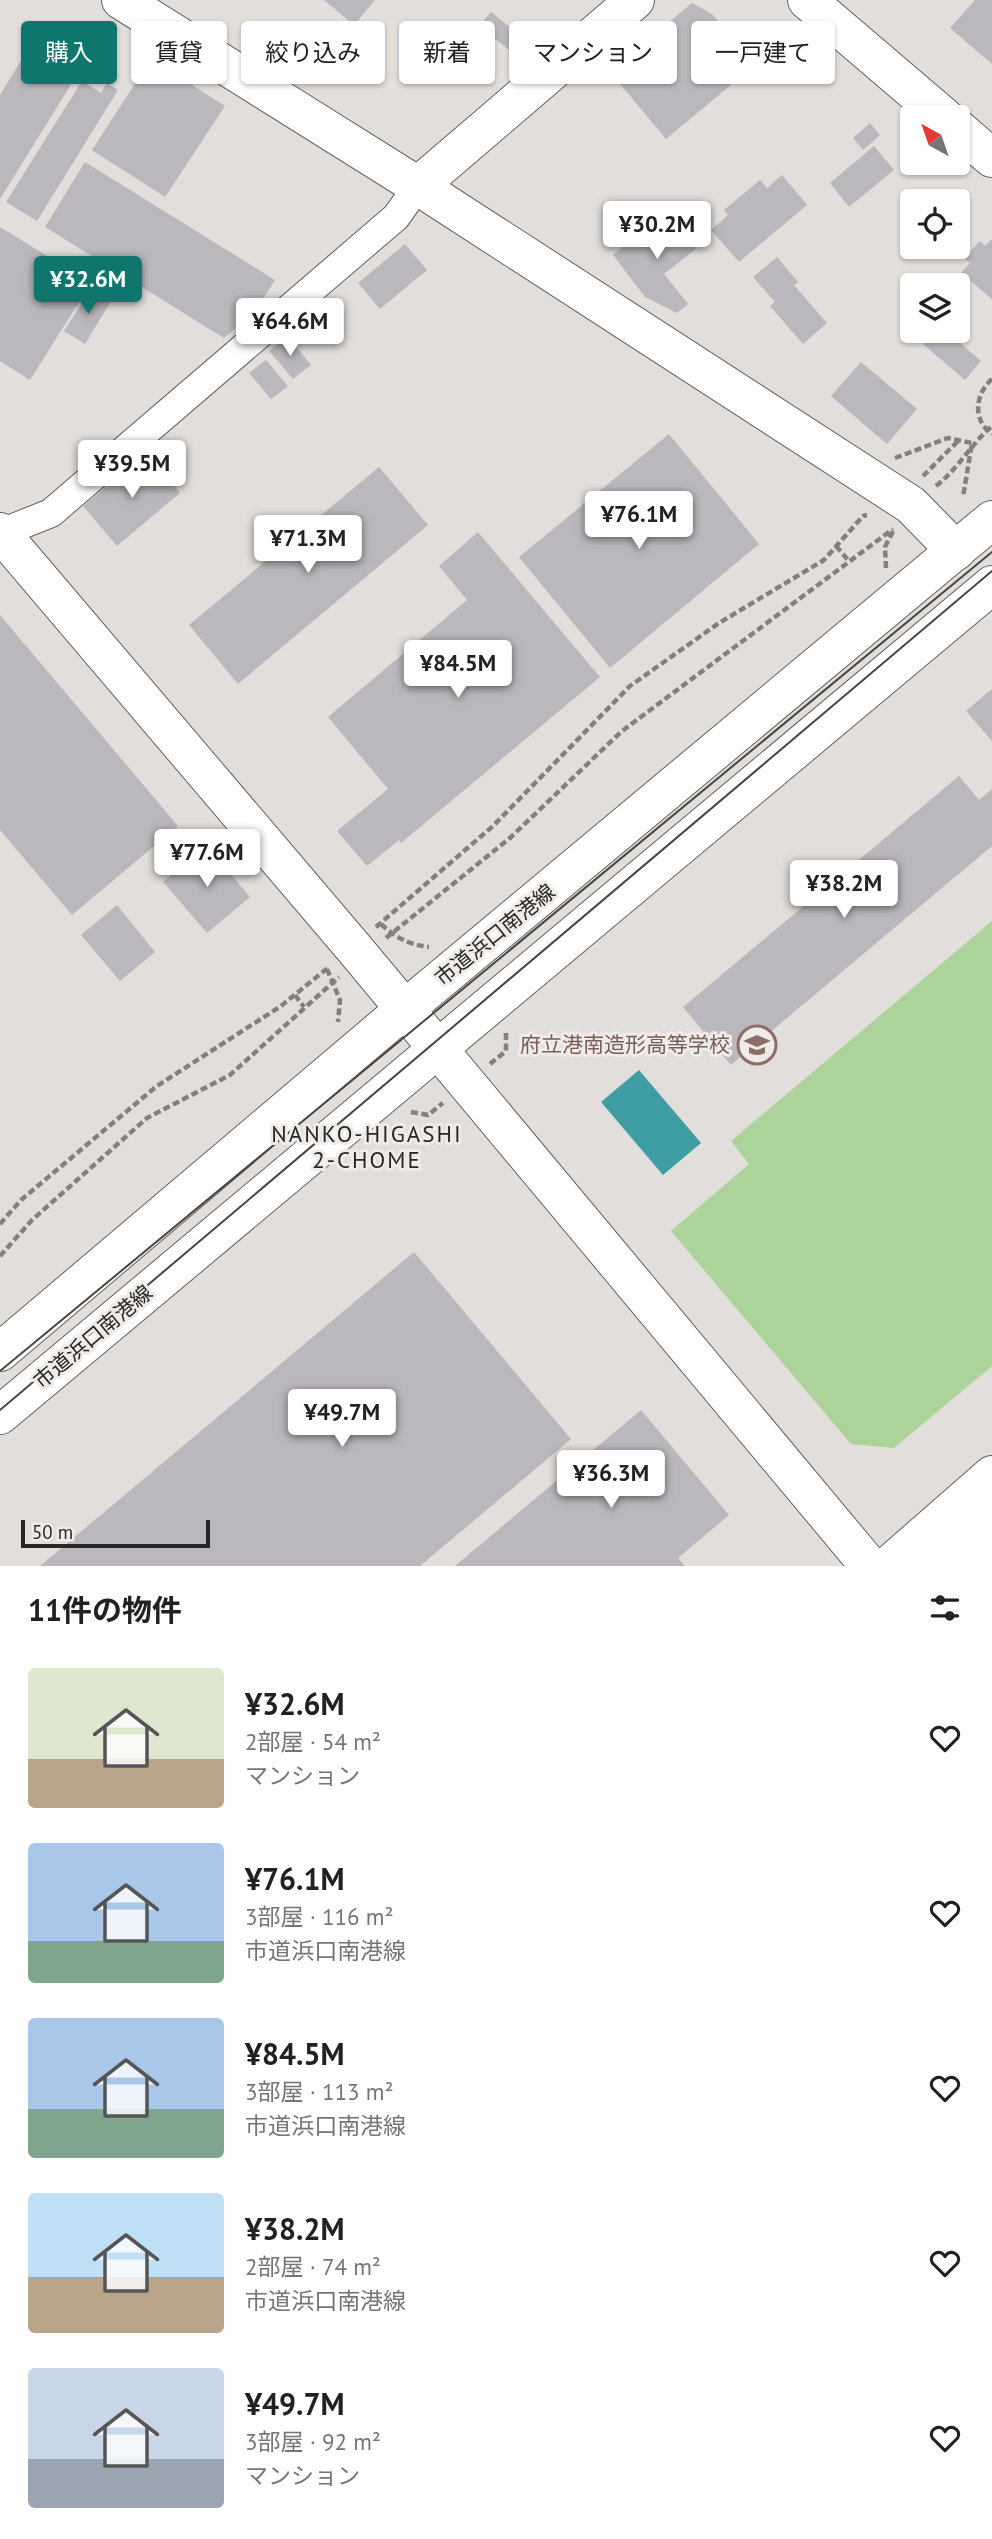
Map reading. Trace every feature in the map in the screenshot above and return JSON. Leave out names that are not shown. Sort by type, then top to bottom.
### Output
[{"type":"main road","points":[[121,0],[418,186],[956,551]]},
{"type":"main road","points":[[418,186],[635,0]]},
{"type":"main road","points":[[807,0],[930,105]]},
{"type":"main road","points":[[970,139],[992,158]]},
{"type":"main road","name":"市道浜口南港線","points":[[0,1352],[405,1009],[992,520]]},
{"type":"main road","points":[[0,533],[405,1009],[871,1565],[992,1475]]},
{"type":"main road","name":"市道浜口南港線","points":[[0,1415],[992,585]]},
{"type":"main road","points":[[928,1566],[992,1512]]},
{"type":"main road","points":[[970,1566],[992,1546]]},
{"type":"street","points":[[0,533],[51,513],[396,217],[418,186]]},
{"type":"street","points":[[871,1565],[992,1455]]},
{"type":"path","points":[[992,379],[978,395],[978,412],[985,429],[992,434]]},
{"type":"path","points":[[436,947],[410,944],[394,936],[381,924],[493,825],[630,686],[719,623],[824,560],[863,516],[897,510],[946,478],[972,443],[992,426]]},
{"type":"path","points":[[888,460],[948,439],[972,443]]},
{"type":"path","points":[[382,942],[510,838],[622,732],[848,560],[959,440]]},
{"type":"path","points":[[963,497],[972,443]]},
{"type":"path","points":[[885,547],[897,510]]},
{"type":"path","points":[[836,546],[848,560]]},
{"type":"path","points":[[0,1224],[21,1200],[157,1086],[295,995],[327,969],[340,1000],[336,1033]]},
{"type":"path","points":[[0,1256],[32,1220],[147,1118],[230,1075],[341,975]]},
{"type":"path","points":[[295,995],[304,1007]]},
{"type":"path","points":[[506,1051],[509,1023]]},
{"type":"path","points":[[404,1114],[412,1112],[428,1115]]},
{"type":"green space","points":[[992,921],[992,1366],[894,1448],[851,1444],[671,1231],[749,1164],[731,1141]]},
{"type":"water","points":[[639,1070],[701,1143],[663,1175],[601,1102]]},
{"type":"building","points":[[324,0],[375,0],[357,21],[349,21]]},
{"type":"building","points":[[975,0],[992,0],[992,64],[950,28]]},
{"type":"building","points":[[692,3],[712,14],[718,21],[691,21],[691,84],[732,84],[666,139],[620,84],[677,84],[677,21],[671,21]]},
{"type":"building","points":[[491,12],[509,26],[509,50],[495,39],[495,21],[483,21]]},
{"type":"building","points":[[21,61],[21,84],[71,84],[0,199],[0,95]]},
{"type":"building","points":[[80,84],[87,84],[101,93],[106,84],[118,90],[37,221],[6,202]]},
{"type":"building","points":[[135,84],[190,84],[225,106],[165,197],[92,150]]},
{"type":"building","points":[[870,123],[880,135],[863,150],[853,138]]},
{"type":"building","points":[[874,146],[894,170],[849,207],[830,183]]},
{"type":"building","points":[[85,162],[275,280],[254,313],[224,338],[45,227]]},
{"type":"building","points":[[782,175],[807,205],[739,262],[711,230],[728,215],[724,210],[760,180],[767,188]]},
{"type":"building","points":[[666,212],[696,249],[664,274],[688,304],[677,313],[645,297],[613,255]]},
{"type":"building","points":[[0,227],[91,283],[30,380],[0,361]]},
{"type":"building","points":[[992,239],[992,299],[970,281],[970,273],[961,273],[970,263],[965,259],[970,259],[970,252],[980,241],[985,246]]},
{"type":"building","points":[[405,244],[427,270],[380,309],[358,283]]},
{"type":"building","points":[[777,257],[798,282],[794,285],[827,323],[803,344],[770,306],[775,302],[753,277]]},
{"type":"building","points":[[91,289],[111,301],[85,344],[64,331]]},
{"type":"building","points":[[287,336],[311,365],[293,379],[269,351]]},
{"type":"building","points":[[960,343],[981,361],[965,380],[923,344]]},
{"type":"building","points":[[266,360],[288,386],[271,399],[249,373]]},
{"type":"building","points":[[861,362],[917,409],[887,444],[831,396]]},
{"type":"building","points":[[669,434],[759,544],[610,668],[519,557]]},
{"type":"building","points":[[147,453],[180,493],[117,546],[83,506]]},
{"type":"building","points":[[379,467],[428,525],[238,684],[189,625]]},
{"type":"building","points":[[478,532],[600,677],[401,843],[399,840],[367,866],[337,831],[388,789],[328,717],[467,600],[439,566]]},
{"type":"building","points":[[0,615],[178,826],[72,915],[0,830]]},
{"type":"building","points":[[992,689],[992,741],[966,711]]},
{"type":"building","points":[[959,776],[979,800],[992,789],[992,846],[731,1065],[683,1007]]},
{"type":"building","points":[[207,846],[250,897],[207,933],[163,882]]},
{"type":"building","points":[[117,905],[155,952],[120,981],[81,935]]},
{"type":"building","points":[[414,1252],[571,1439],[420,1566],[40,1566]]},
{"type":"building","points":[[641,1410],[729,1515],[678,1558],[685,1566],[455,1566]]},
{"type":"tram line","points":[[0,1371],[992,552]]},
{"type":"tram line","points":[[0,1410],[992,571]]},
{"type":"place","name":"府立港南造形高等学校","points":[[757,1045]]},
{"type":"district","name":"NANKO-HIGASHI 2-CHOME","points":[[367,1147]]}]
